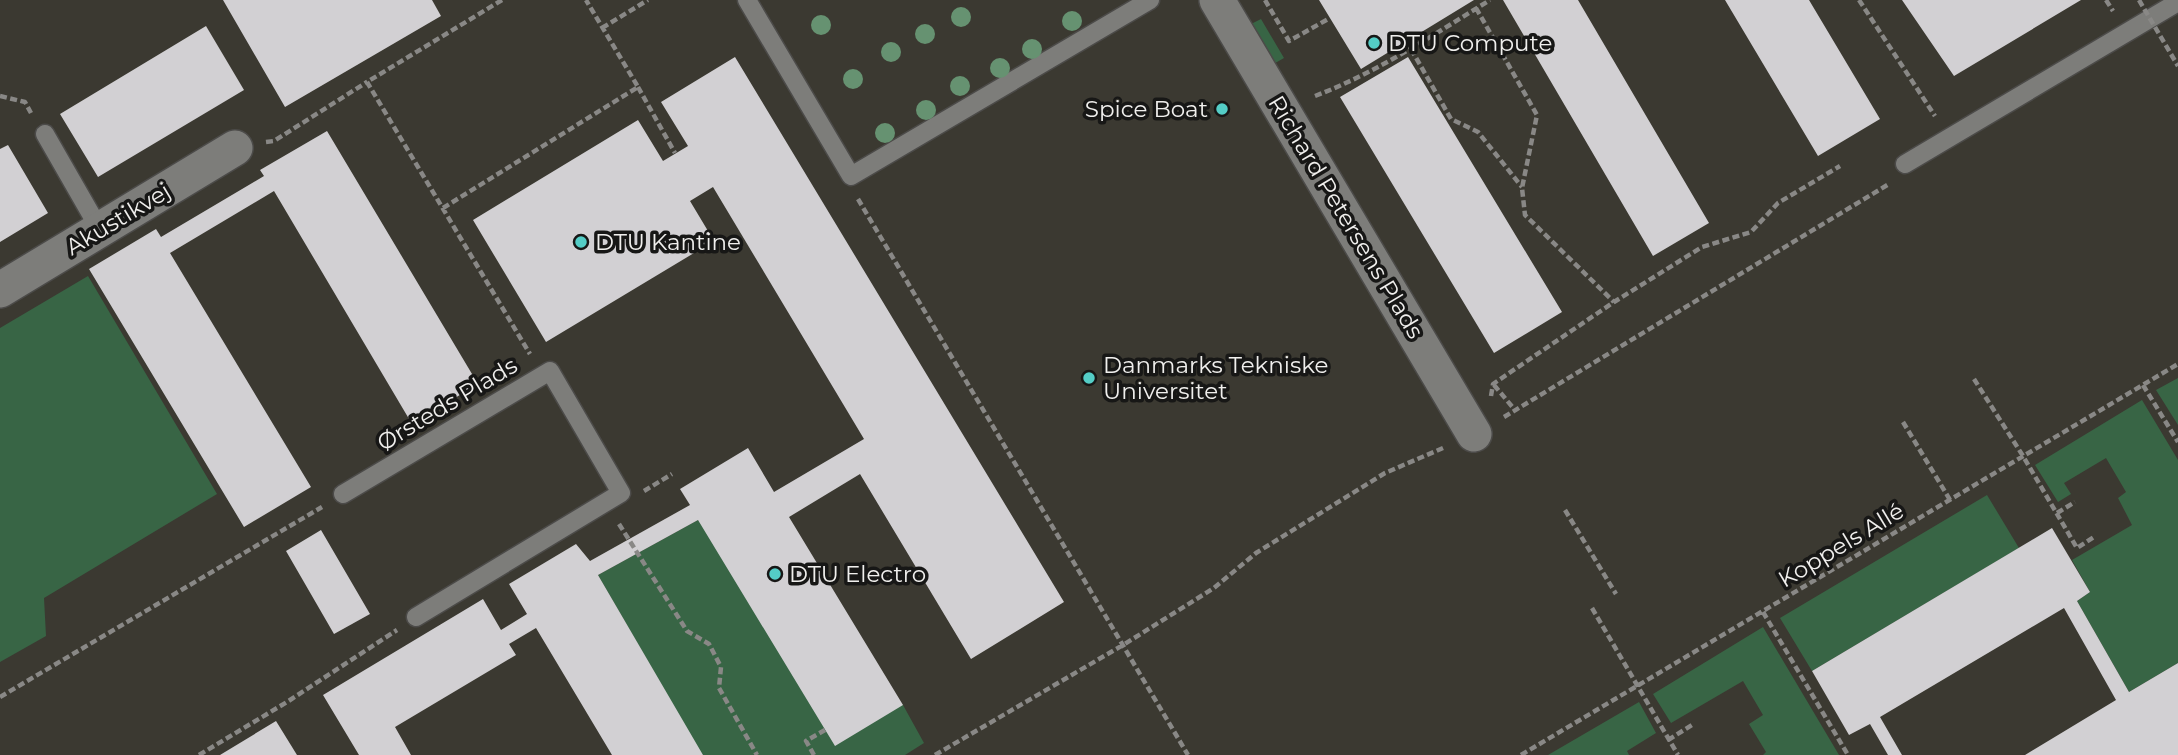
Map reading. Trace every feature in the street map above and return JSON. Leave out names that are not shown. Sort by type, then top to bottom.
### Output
[{"type":"street","name":"Richard Petersens Plads","points":[[1217,0],[1470,426]]},
{"type":"street","name":"Akustikvej","points":[[0,290],[235,148]]},
{"type":"lane","points":[[747,0],[851,176],[1150,0]]},
{"type":"lane","points":[[1905,164],[2178,2]]},
{"type":"lane","points":[[45,134],[100,230]]},
{"type":"lane","name":"Ørsteds Plads","points":[[343,494],[550,371],[621,493],[605,503]]},
{"type":"lane","points":[[416,617],[605,503]]},
{"type":"path","points":[[235,148],[274,141],[502,0]]},
{"type":"path","points":[[586,0],[675,153]]},
{"type":"path","points":[[603,28],[648,0]]},
{"type":"path","points":[[1265,0],[1289,41],[1330,18]]},
{"type":"path","points":[[1281,108],[1349,83],[1411,49],[1490,0]]},
{"type":"path","points":[[1858,0],[1939,121]]},
{"type":"path","points":[[2148,0],[2138,3],[2178,66]]},
{"type":"path","points":[[1476,8],[1537,115],[1522,188],[1525,215],[1614,302]]},
{"type":"path","points":[[1411,49],[1451,119],[1478,132],[1522,188]]},
{"type":"path","points":[[367,82],[544,375]]},
{"type":"path","points":[[443,208],[638,87]]},
{"type":"path","points":[[0,96],[25,102],[45,134]]},
{"type":"path","points":[[936,755],[1214,588],[1256,553],[1385,473],[1470,426],[1516,411],[1910,171],[1905,164]]},
{"type":"path","points":[[1470,426],[1490,403],[1493,384],[1614,302],[1702,247],[1751,232],[1778,204],[1840,166]]},
{"type":"path","points":[[851,176],[853,192],[1188,755]]},
{"type":"path","name":"Koppels Allé","points":[[1521,755],[2178,364]]},
{"type":"path","points":[[1975,379],[2077,548],[2094,537]]},
{"type":"path","points":[[1493,384],[1516,411]]},
{"type":"path","points":[[2143,385],[2178,442]]},
{"type":"path","points":[[1903,422],[1950,500]]},
{"type":"path","points":[[0,697],[343,494]]},
{"type":"path","points":[[2057,513],[2075,502]]},
{"type":"path","points":[[605,503],[687,631],[709,645],[721,667],[719,688],[757,755]]},
{"type":"path","points":[[1565,510],[1616,594]]},
{"type":"path","points":[[1592,608],[1678,755]]},
{"type":"path","points":[[1763,612],[1848,755]]},
{"type":"path","points":[[199,755],[287,702],[416,617]]},
{"type":"path","points":[[1668,740],[1692,725]]},
{"type":"path","points":[[814,755],[806,741],[825,730]]},
{"type":"shaded area","name":"Danmarks Tekniske Universitet","points":[[0,0],[2178,0],[2178,755],[0,755]]},
{"type":"green space","points":[[1261,19],[1284,58],[1270,66],[1247,26]]},
{"type":"green space","points":[[88,276],[217,494],[44,598],[46,636],[0,662],[0,328]]},
{"type":"green space","points":[[2178,378],[2178,425],[2156,390]]},
{"type":"green space","points":[[2142,400],[2178,460],[2178,663],[2129,692],[2077,601],[2090,592],[2072,560],[2132,525],[2118,498],[2126,492],[2106,458],[2064,483],[2071,494],[2058,502],[2035,465]]},
{"type":"green space","points":[[1987,495],[2019,548],[1812,671],[1780,618]]},
{"type":"green space","points":[[698,520],[903,705],[924,743],[905,755],[702,755],[598,575]]},
{"type":"green space","points":[[1763,627],[1839,755],[1763,755],[1766,752],[1749,724],[1763,715],[1743,681],[1671,723],[1653,694]]},
{"type":"green space","points":[[1639,702],[1656,733],[1627,751],[1629,755],[1548,755]]},
{"type":"building","points":[[223,0],[432,0],[441,16],[285,107]]},
{"type":"building","name":"DTU Compute","points":[[1319,0],[1474,0],[1361,69]]},
{"type":"building","points":[[1503,0],[1578,0],[1709,223],[1653,256]]},
{"type":"building","points":[[1725,0],[1809,0],[1880,119],[1818,156]]},
{"type":"building","points":[[1902,0],[2081,0],[1954,76]]},
{"type":"building","points":[[206,26],[244,90],[98,177],[60,114]]},
{"type":"building","points":[[735,57],[1064,602],[971,659],[860,474],[789,517],[903,705],[835,746],[698,520],[598,575],[703,755],[612,755],[536,628],[509,644],[516,655],[395,727],[411,755],[359,755],[323,695],[483,599],[501,630],[527,614],[509,584],[576,544],[590,561],[690,505],[680,489],[748,448],[774,492],[864,439],[713,187],[690,201],[714,241],[546,342],[473,220],[638,120],[663,161],[688,146],[661,102]]},
{"type":"building","points":[[1408,57],[1562,312],[1494,353],[1340,97]]},
{"type":"building","points":[[327,131],[478,384],[412,424],[274,191],[170,253],[311,487],[244,527],[89,269],[156,229],[161,237],[264,176],[260,170]]},
{"type":"building","points":[[8,145],[48,213],[0,242],[0,149]]},
{"type":"building","points":[[2052,528],[2090,592],[2077,601],[2129,692],[2178,663],[2178,755],[2025,755],[2116,700],[2064,608],[1880,717],[1902,755],[1888,755],[1870,724],[1849,735],[1812,671]]},
{"type":"building","points":[[321,530],[370,614],[334,634],[286,551]]},
{"type":"building","points":[[276,721],[297,755],[220,755]]},
{"type":"place","name":"DTU Compute","points":[[1374,43]]},
{"type":"place","name":"Spice Boat","points":[[1222,109]]},
{"type":"place","name":"DTU Kantine","points":[[581,242]]},
{"type":"place","name":"Danmarks Tekniske Universitet","points":[[1089,378]]},
{"type":"place","name":"DTU Electro","points":[[775,574]]}]
